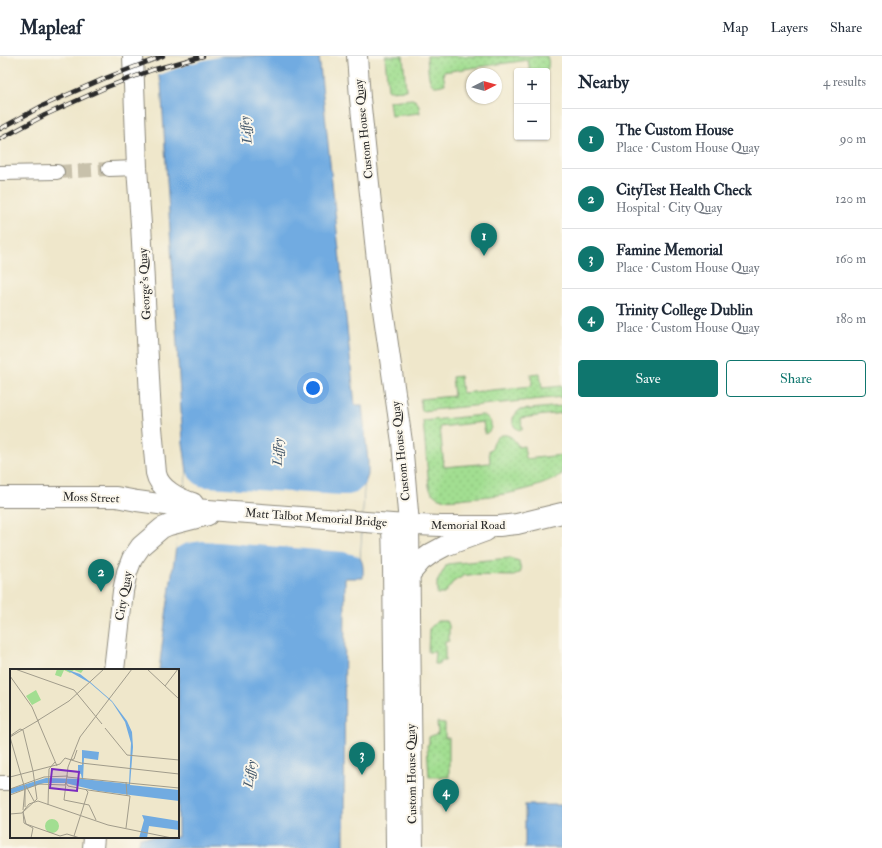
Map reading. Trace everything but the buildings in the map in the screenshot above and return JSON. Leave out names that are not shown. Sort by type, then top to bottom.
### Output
[{"type":"main road","name":"George's Quay","points":[[133,56],[137,168],[142,224],[151,416],[156,473],[161,485],[176,497],[181,510]]},
{"type":"main road","name":"Custom House Quay","points":[[357,56],[380,289],[402,442],[400,524],[393,565],[396,848]]},
{"type":"main road","name":"Moss Street","points":[[0,497],[116,497],[181,510]]},
{"type":"main road","name":"Matt Talbot Memorial Bridge","points":[[181,510],[223,511],[400,524]]},
{"type":"main road","name":"City Quay","points":[[114,669],[123,592],[127,572],[132,559],[141,546],[162,528],[169,525],[181,510]]},
{"type":"main road","name":"Memorial Road","points":[[400,524],[499,526],[523,523],[558,513]]},
{"type":"main road","name":"Custom House Quay","points":[[400,524],[409,575],[413,848]]},
{"type":"main road","points":[[409,575],[421,561],[432,553],[445,546],[499,526]]},
{"type":"main road","points":[[93,848],[94,838]]},
{"type":"street","points":[[109,169],[137,168]]},
{"type":"street","points":[[0,173],[58,172]]},
{"type":"green space","points":[[385,56],[403,56],[406,90],[388,91]]},
{"type":"green space","points":[[427,56],[547,56],[548,62],[548,68],[529,68],[528,60],[443,72],[445,84],[435,86],[432,85],[429,78]]},
{"type":"green space","points":[[412,99],[417,102],[420,113],[391,116],[389,101]]},
{"type":"green space","points":[[540,373],[542,388],[562,386],[562,397],[422,411],[420,399],[454,396],[452,377],[460,376],[462,393],[532,386],[531,374]]},
{"type":"green space","points":[[562,406],[562,413],[521,418],[522,430],[516,428],[513,423],[513,418],[520,410]]},
{"type":"green space","points":[[482,415],[488,418],[491,424],[490,430],[485,434],[483,422],[440,427],[444,467],[490,463],[489,450],[492,449],[493,443],[500,436],[508,435],[515,441],[518,447],[524,446],[526,459],[562,455],[562,475],[528,489],[492,496],[453,500],[442,499],[436,496],[429,487],[423,421]]},
{"type":"green space","points":[[509,558],[519,561],[521,572],[514,576],[465,575],[453,582],[444,594],[437,594],[437,582],[447,564]]},
{"type":"green space","points":[[437,621],[446,621],[449,625],[449,641],[445,642],[445,661],[440,661],[440,664],[434,664],[435,652],[428,652],[429,629]]},
{"type":"green space","points":[[437,722],[445,723],[445,738],[449,738],[449,777],[429,777],[427,745],[429,744],[429,737],[438,733]]},
{"type":"water","name":"Liffey","points":[[150,56],[319,56],[355,405],[362,405],[368,461],[368,475],[364,486],[360,558],[363,565],[363,578],[345,578],[344,848],[138,848],[140,838],[179,838],[179,669],[159,669],[187,472],[183,443],[161,82]]},
{"type":"water","points":[[525,805],[562,805],[562,848],[525,848]]},
{"type":"pier","points":[[148,56],[222,56],[188,64],[157,76]]},
{"type":"pier","points":[[187,472],[195,483],[206,487],[349,495],[356,493],[364,486],[360,558],[344,552],[203,541],[188,543],[175,549]]},
{"type":"tunnel","points":[[57,172],[109,169]]},
{"type":"railway","points":[[0,129],[42,106],[103,79],[163,56]]},
{"type":"railway","points":[[0,139],[45,115],[107,87],[152,70],[203,56]]},
{"type":"place","name":"The Custom House","points":[[484,256]]},
{"type":"place","name":"CityTest Health Check","points":[[101,592]]},
{"type":"place","name":"Famine Memorial","points":[[362,775]]},
{"type":"place","name":"Trinity College Dublin","points":[[446,812]]}]
